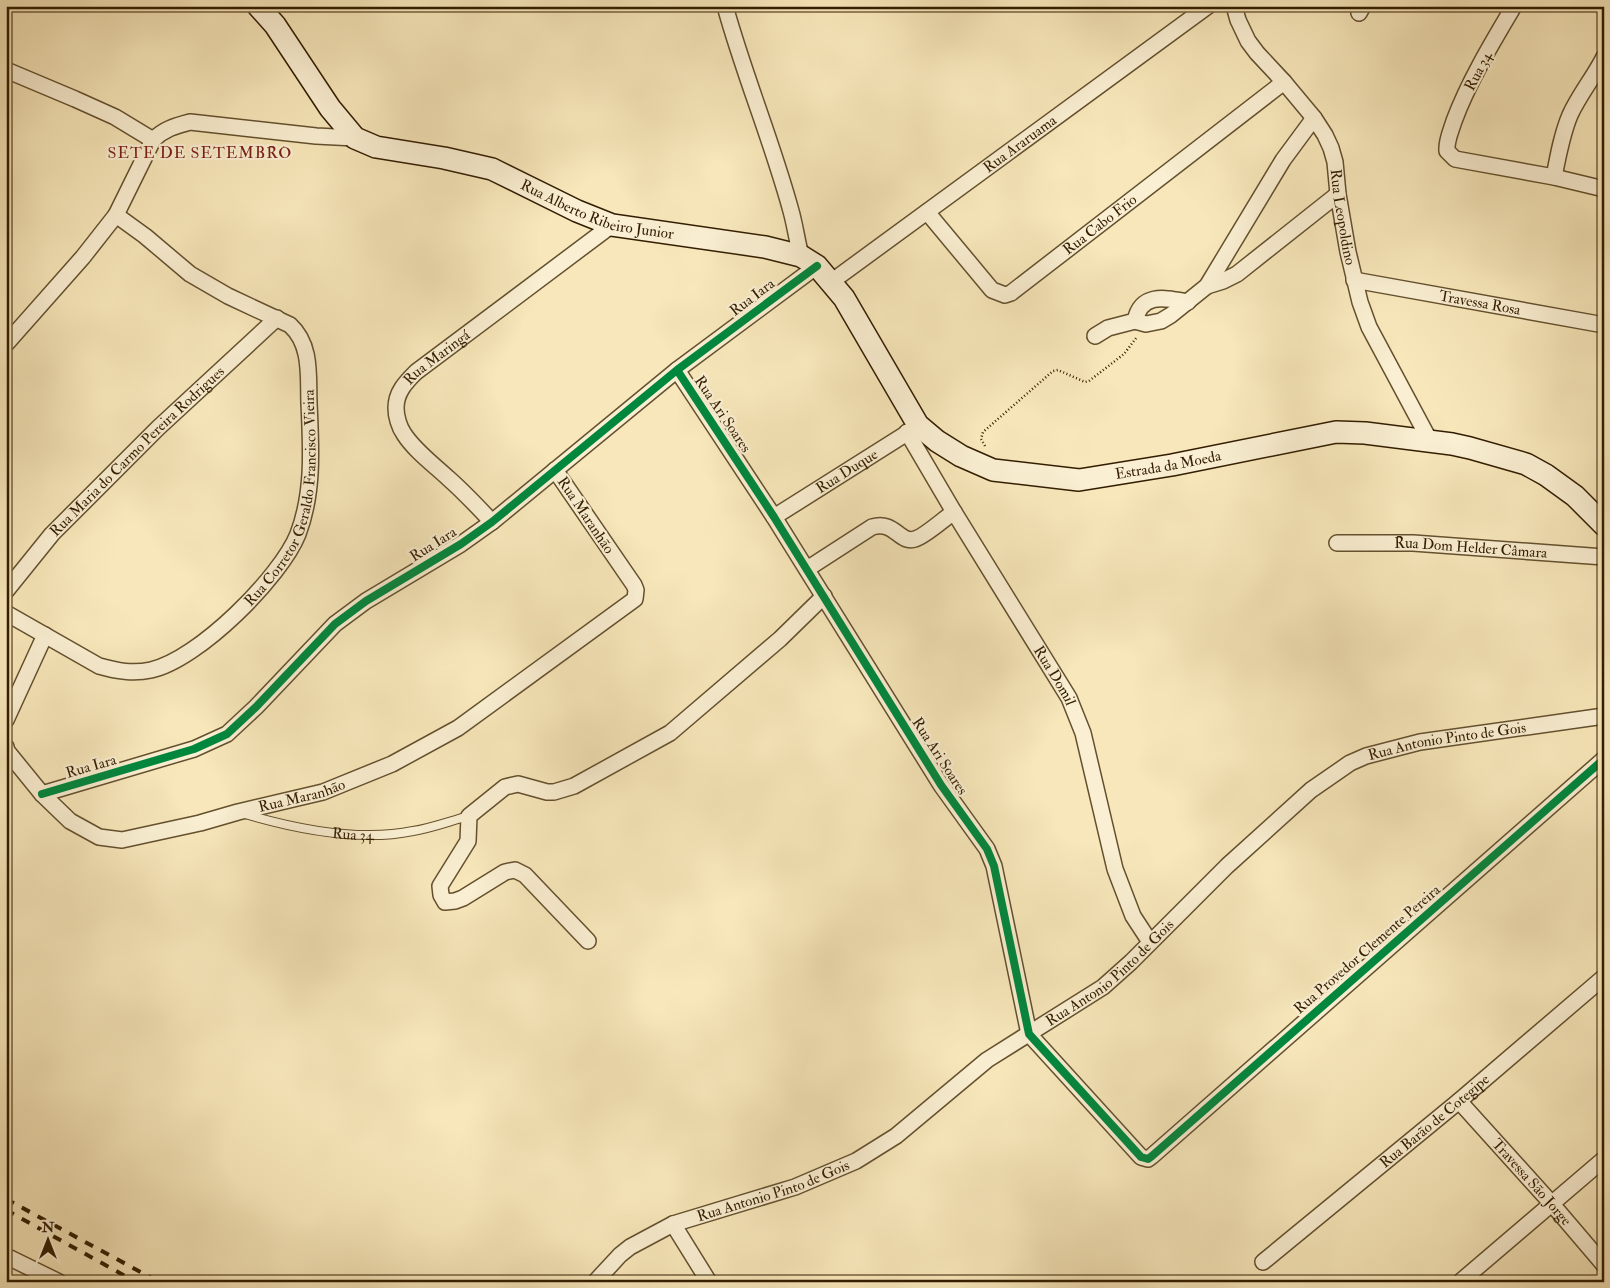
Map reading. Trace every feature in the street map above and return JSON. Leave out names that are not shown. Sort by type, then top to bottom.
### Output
[{"type":"main road","name":"Rua Alberto Ribeiro Junior","points":[[258,6],[275,25],[330,108],[355,138],[376,147],[444,158],[492,169],[577,211],[612,225],[764,247],[809,261]]},
{"type":"main road","points":[[809,261],[832,282],[844,298],[913,429]]},
{"type":"main road","name":"Estrada da Moeda","points":[[913,429],[961,456],[993,470],[1079,480],[1336,432],[1365,433],[1430,441],[1470,448],[1526,464],[1546,475],[1575,496],[1603,522]]},
{"type":"street","points":[[725,6],[738,52],[769,138],[809,261]]},
{"type":"street","name":"Rua Araruama","points":[[832,282],[1208,6]]},
{"type":"street","name":"Rua Leopoldino","points":[[1234,6],[1248,41],[1314,118],[1331,148],[1335,162],[1338,194],[1348,252],[1360,302],[1369,327],[1430,441]]},
{"type":"street","name":"Rua 34","points":[[1514,6],[1461,102],[1448,138],[1446,151],[1455,160],[1554,177]]},
{"type":"street","points":[[1604,57],[1571,114],[1554,177],[1604,189]]},
{"type":"street","points":[[6,70],[75,98],[115,117],[153,140]]},
{"type":"street","name":"Rua Cabo Frio","points":[[928,212],[992,290],[1005,295],[1284,82]]},
{"type":"street","points":[[1207,286],[1283,160],[1314,118]]},
{"type":"street","points":[[6,344],[83,257],[116,216],[153,140],[162,132],[173,126],[190,122],[316,136],[355,138]]},
{"type":"street","points":[[1095,336],[1108,328],[1160,322],[1207,286],[1237,274],[1338,194]]},
{"type":"street","name":"Rua Corretor Geraldo Francisco Vieira","points":[[6,613],[99,666],[134,672],[152,670],[187,654],[236,614],[281,564],[297,535],[306,507],[310,478],[307,361],[304,345],[298,332],[277,318],[228,296],[190,274],[145,236],[116,216]]},
{"type":"street","name":"Rua Maringá","points":[[492,522],[403,433],[396,408],[397,398],[403,386],[416,372],[612,225]]},
{"type":"street","name":"Rua Iara","points":[[42,794],[194,749],[226,734],[256,707],[335,624],[366,601],[461,544],[492,522],[809,261]]},
{"type":"street","name":"Travessa Rosa","points":[[1354,280],[1604,325]]},
{"type":"street","points":[[1141,323],[1137,311],[1153,299],[1164,298],[1188,302]]},
{"type":"street","name":"Rua Maria do Carmo Pereira Rodrigues","points":[[6,592],[52,534],[158,428],[277,318]]},
{"type":"street","name":"Rua Ari Soares","points":[[677,370],[807,569],[935,777],[987,849],[994,866],[1028,1034]]},
{"type":"street","name":"Rua Domil","points":[[913,429],[954,512],[1069,698],[1084,733],[1115,869],[1133,916],[1150,942]]},
{"type":"street","name":"Rua Duque","points":[[774,517],[913,429]]},
{"type":"street","name":"Rua Maranhão","points":[[6,747],[7,751],[42,794],[70,821],[99,837],[122,840],[200,823],[323,792],[392,764],[458,728],[635,599],[636,590],[634,586],[555,470]]},
{"type":"street","points":[[807,569],[872,527],[880,524],[886,525],[906,539],[916,539],[954,512]]},
{"type":"street","name":"Rua Dom Helder Câmara","points":[[1337,543],[1413,543],[1604,557]]},
{"type":"street","points":[[588,941],[525,875],[515,870],[505,872],[463,898],[445,902],[441,895],[440,886],[468,841],[469,816],[505,787],[518,784],[547,792],[554,792],[574,786],[670,733],[780,639],[824,596]]},
{"type":"street","points":[[6,720],[45,636]]},
{"type":"street","name":"Rua Antonio Pinto de Gois","points":[[595,1282],[630,1247],[673,1224],[795,1186],[856,1161],[896,1136],[987,1060],[1103,986],[1131,962],[1228,866],[1311,790],[1350,763],[1366,756],[1420,742],[1604,716]]},
{"type":"street","name":"Rua Provedor Clemente Pereira","points":[[1028,1034],[1141,1157],[1148,1159],[1604,759]]},
{"type":"street","name":"Rua Barão de Cotegipe","points":[[1263,1262],[1459,1101],[1604,977]]},
{"type":"street","name":"Travessa São Jorge","points":[[1459,1101],[1604,1265]]},
{"type":"street","points":[[1460,1282],[1604,1159]]},
{"type":"street","points":[[673,1224],[709,1282]]},
{"type":"street","points":[[6,1256],[59,1282]]},
{"type":"lane","name":"Rua 34","points":[[238,812],[274,822],[337,834],[373,835],[412,832],[469,816]]},
{"type":"path","points":[[993,470],[989,454],[981,439],[983,432],[1052,371],[1058,370],[1085,382],[1089,381],[1124,354],[1141,323]]},
{"type":"railway","points":[[6,1199],[159,1282]]},
{"type":"railway","points":[[6,1210],[136,1282]]},
{"type":"cycle path","points":[[42,794],[194,749],[227,734],[256,707],[335,624],[366,601],[461,544],[492,522],[677,370],[817,266]]},
{"type":"cycle path","points":[[677,370],[774,517],[941,785],[987,849],[994,866],[1029,1034],[1141,1157],[1148,1159],[1152,1156],[1604,759]]},
{"type":"district","name":"SETE DE SETEMBRO","points":[[200,152]]}]
